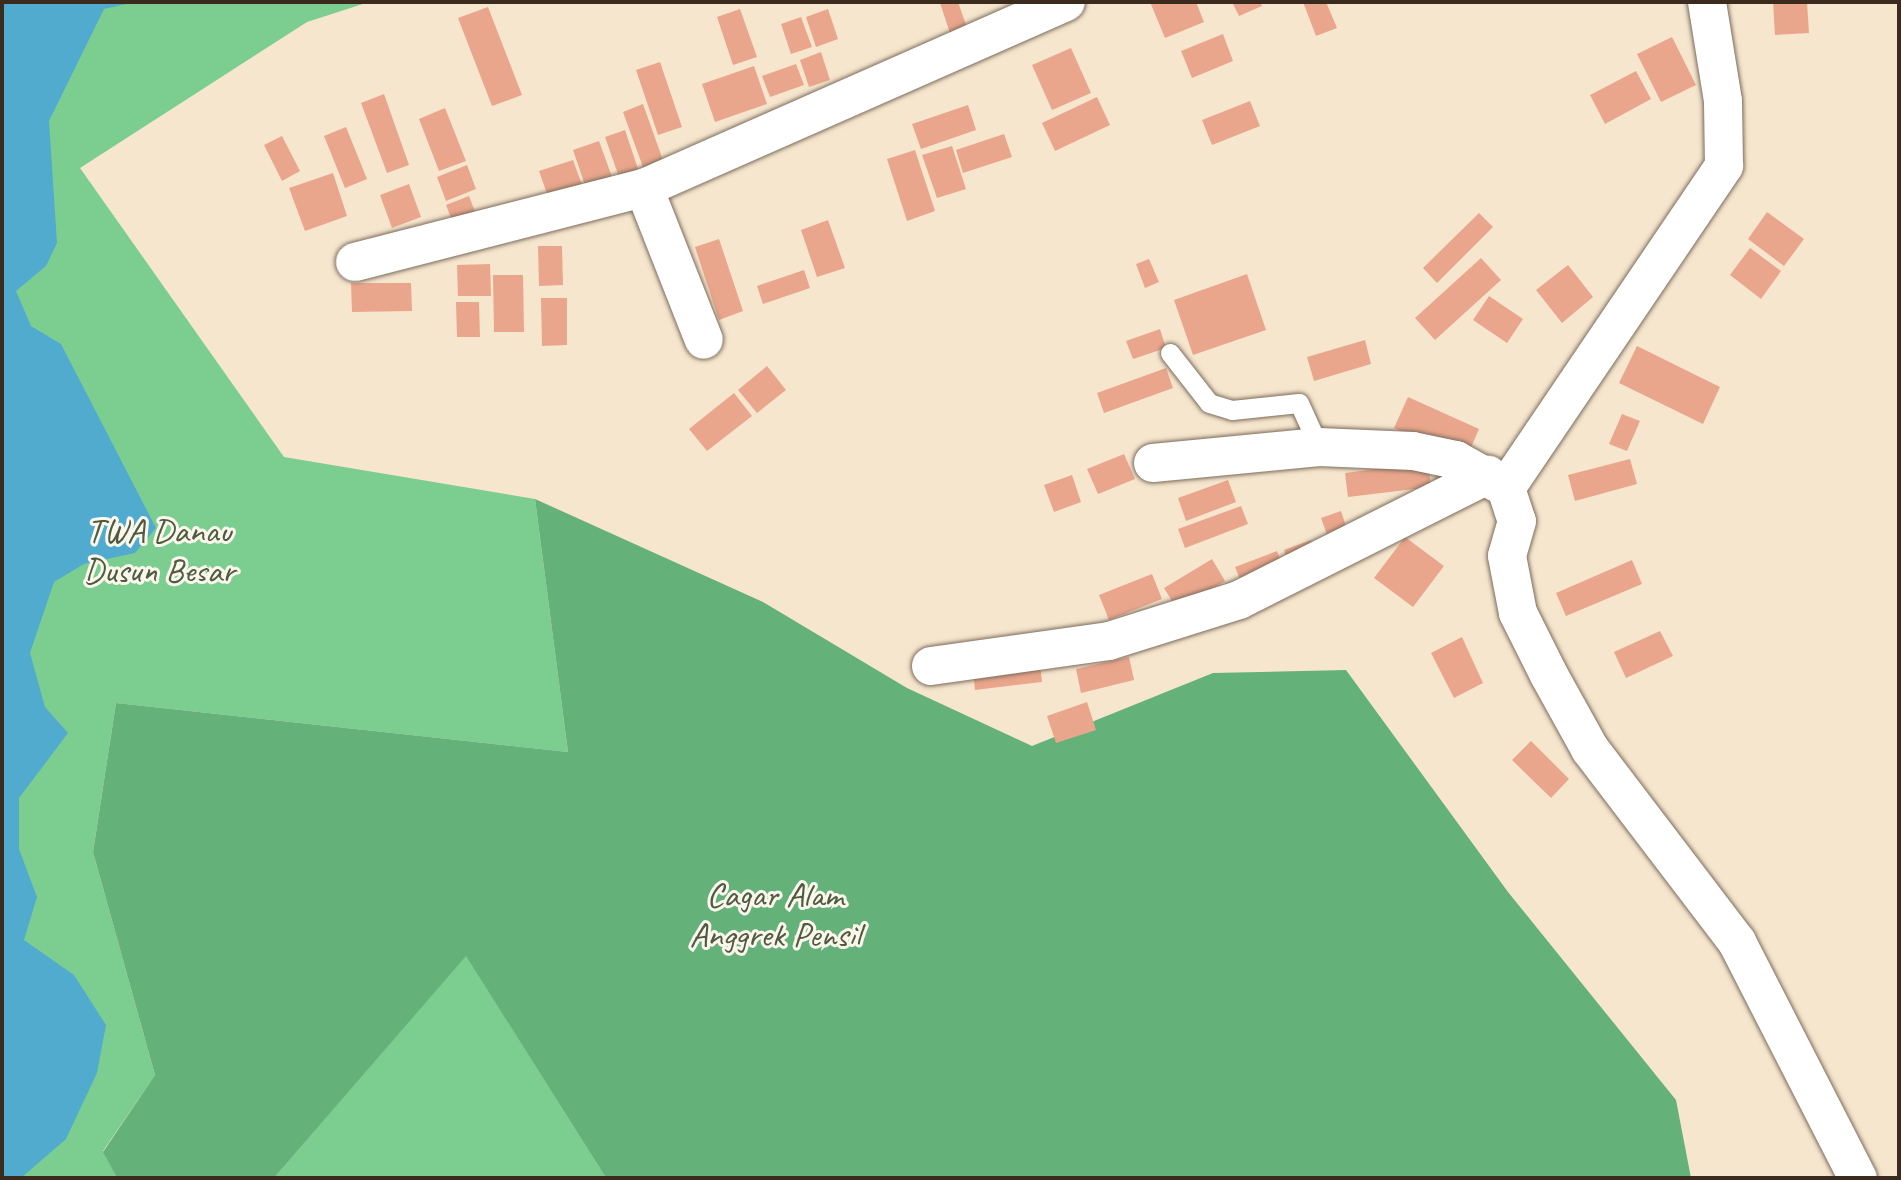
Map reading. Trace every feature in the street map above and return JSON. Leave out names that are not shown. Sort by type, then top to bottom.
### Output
[{"type":"street","points":[[355,262],[644,188],[1066,2]]},
{"type":"street","points":[[931,666],[1109,641],[1239,600],[1497,482],[1724,166],[1723,100],[1707,2]]},
{"type":"street","points":[[644,188],[704,340]]},
{"type":"street","points":[[1153,463],[1319,447],[1413,451],[1497,482],[1517,520],[1507,556],[1518,613],[1549,675],[1590,748],[1737,942],[1858,1178]]},
{"type":"lane","points":[[1170,353],[1209,403],[1232,410],[1299,403],[1319,447]]},
{"type":"green space","name":"TWA Danau Dusun Besar","points":[[2,2],[369,2],[307,22],[80,168],[284,457],[535,499],[568,752],[116,703],[93,852],[155,1075],[103,1151],[117,1178],[2,1178]]},
{"type":"green space","name":"Cagar Alam Anggrek Pensil","points":[[535,499],[763,602],[907,688],[1032,746],[1213,673],[1346,670],[1508,892],[1676,1100],[1691,1178],[606,1178],[466,956],[274,1178],[117,1178],[103,1152],[155,1075],[93,852],[116,703],[568,752]]},
{"type":"green space","points":[[466,955],[606,1178],[274,1178]]},
{"type":"water","points":[[2,2],[135,2],[104,9],[49,121],[57,243],[46,266],[16,291],[31,326],[61,344],[156,528],[135,553],[84,564],[54,582],[30,653],[45,707],[68,733],[19,798],[19,849],[37,897],[24,940],[74,975],[106,1025],[97,1073],[66,1139],[21,1178],[2,1178]]},
{"type":"building","points":[[958,2],[970,36],[953,42],[940,3]]},
{"type":"building","points":[[1150,2],[1196,2],[1204,22],[1165,38]]},
{"type":"building","points":[[1232,2],[1260,2],[1262,6],[1239,16]]},
{"type":"building","points":[[1303,2],[1326,2],[1337,28],[1316,36]]},
{"type":"building","points":[[1773,2],[1807,2],[1809,33],[1775,35]]},
{"type":"building","points":[[488,7],[522,95],[492,106],[458,18]]},
{"type":"building","points":[[740,9],[757,57],[733,65],[717,17]]},
{"type":"building","points":[[828,9],[838,39],[816,47],[806,17]]},
{"type":"building","points":[[801,17],[812,47],[791,54],[781,24]]},
{"type":"building","points":[[1223,34],[1233,61],[1192,78],[1181,51]]},
{"type":"building","points":[[1672,37],[1696,85],[1661,102],[1637,54]]},
{"type":"building","points":[[1071,48],[1091,93],[1052,110],[1032,65]]},
{"type":"building","points":[[821,52],[830,80],[809,87],[800,60]]},
{"type":"building","points":[[660,62],[682,127],[658,135],[636,70]]},
{"type":"building","points":[[796,64],[804,85],[770,97],[762,76]]},
{"type":"building","points":[[754,66],[767,104],[715,122],[702,84]]},
{"type":"building","points":[[1636,71],[1651,99],[1605,124],[1590,95]]},
{"type":"building","points":[[384,94],[409,165],[387,173],[361,103]]},
{"type":"building","points":[[1097,97],[1110,125],[1055,151],[1042,123]]},
{"type":"building","points":[[1250,101],[1260,126],[1212,145],[1202,120]]},
{"type":"building","points":[[643,104],[664,163],[644,170],[623,112]]},
{"type":"building","points":[[968,105],[976,130],[921,149],[912,124]]},
{"type":"building","points":[[445,108],[466,161],[439,171],[419,119]]},
{"type":"building","points":[[346,127],[367,179],[345,188],[324,136]]},
{"type":"building","points":[[625,130],[638,169],[619,177],[605,137]]},
{"type":"building","points":[[1004,134],[1012,157],[963,173],[956,150]]},
{"type":"building","points":[[282,136],[300,171],[282,181],[264,145]]},
{"type":"building","points":[[599,141],[616,188],[589,197],[573,150]]},
{"type":"building","points":[[952,146],[966,189],[937,198],[922,155]]},
{"type":"building","points":[[915,150],[935,211],[907,221],[887,159]]},
{"type":"building","points":[[573,160],[586,196],[552,208],[539,171]]},
{"type":"building","points":[[467,165],[476,189],[446,201],[437,177]]},
{"type":"building","points":[[333,173],[347,216],[305,231],[289,188]]},
{"type":"building","points":[[409,184],[421,217],[392,228],[380,195]]},
{"type":"building","points":[[469,196],[479,222],[456,231],[446,205]]},
{"type":"building","points":[[1767,212],[1804,239],[1784,266],[1748,239]]},
{"type":"building","points":[[1479,213],[1493,227],[1437,283],[1423,268]]},
{"type":"building","points":[[828,220],[845,268],[817,277],[801,230]]},
{"type":"building","points":[[719,239],[743,311],[719,320],[695,247]]},
{"type":"building","points":[[538,246],[562,246],[563,285],[539,286]]},
{"type":"building","points":[[1750,248],[1781,271],[1761,299],[1730,275]]},
{"type":"building","points":[[1481,258],[1501,280],[1435,340],[1415,318]]},
{"type":"building","points":[[1149,259],[1159,282],[1145,288],[1136,264]]},
{"type":"building","points":[[490,264],[491,296],[458,296],[457,265]]},
{"type":"building","points":[[1568,265],[1593,297],[1562,323],[1536,290]]},
{"type":"building","points":[[804,270],[810,288],[763,304],[757,286]]},
{"type":"building","points":[[1247,274],[1266,330],[1193,355],[1174,300]]},
{"type":"building","points":[[493,275],[523,275],[524,332],[494,332]]},
{"type":"building","points":[[351,283],[411,283],[412,311],[352,312]]},
{"type":"building","points":[[1489,296],[1523,319],[1507,343],[1473,320]]},
{"type":"building","points":[[541,298],[567,298],[567,345],[542,346]]},
{"type":"building","points":[[456,302],[479,302],[480,337],[457,337]]},
{"type":"building","points":[[1160,329],[1166,348],[1133,359],[1126,341]]},
{"type":"building","points":[[1365,340],[1371,364],[1314,381],[1307,357]]},
{"type":"building","points":[[1637,346],[1720,387],[1703,424],[1619,383]]},
{"type":"building","points":[[767,366],[786,390],[757,413],[738,390]]},
{"type":"building","points":[[1166,368],[1173,388],[1104,413],[1097,393]]},
{"type":"building","points":[[734,393],[752,416],[707,451],[689,429]]},
{"type":"building","points":[[1408,397],[1479,429],[1465,461],[1394,428]]},
{"type":"building","points":[[1622,414],[1640,421],[1627,451],[1609,444]]},
{"type":"building","points":[[1124,454],[1135,479],[1098,494],[1087,469]]},
{"type":"building","points":[[1630,459],[1637,484],[1575,501],[1568,475]]},
{"type":"building","points":[[1428,462],[1431,487],[1348,497],[1345,473]]},
{"type":"building","points":[[1072,475],[1081,502],[1054,512],[1044,485]]},
{"type":"building","points":[[1228,480],[1236,502],[1186,521],[1178,498]]},
{"type":"building","points":[[1241,506],[1248,524],[1185,548],[1178,529]]},
{"type":"building","points":[[1341,511],[1349,535],[1330,543],[1321,518]]},
{"type":"building","points":[[1405,537],[1444,566],[1413,607],[1374,578]]},
{"type":"building","points":[[1311,540],[1317,557],[1289,566],[1284,550]]},
{"type":"building","points":[[1277,551],[1284,569],[1242,584],[1235,567]]},
{"type":"building","points":[[1212,559],[1225,581],[1177,609],[1164,588]]},
{"type":"building","points":[[1632,560],[1642,584],[1566,616],[1556,593]]},
{"type":"building","points":[[1152,574],[1162,599],[1109,620],[1099,595]]},
{"type":"building","points":[[1660,631],[1673,656],[1626,678],[1614,652]]},
{"type":"building","points":[[1462,637],[1483,683],[1454,698],[1431,653]]},
{"type":"building","points":[[1129,657],[1134,680],[1081,693],[1076,669]]},
{"type":"building","points":[[1040,663],[1042,682],[975,690],[973,671]]},
{"type":"building","points":[[1087,702],[1096,730],[1056,743],[1047,716]]},
{"type":"building","points":[[1531,741],[1569,779],[1551,798],[1512,760]]}]
